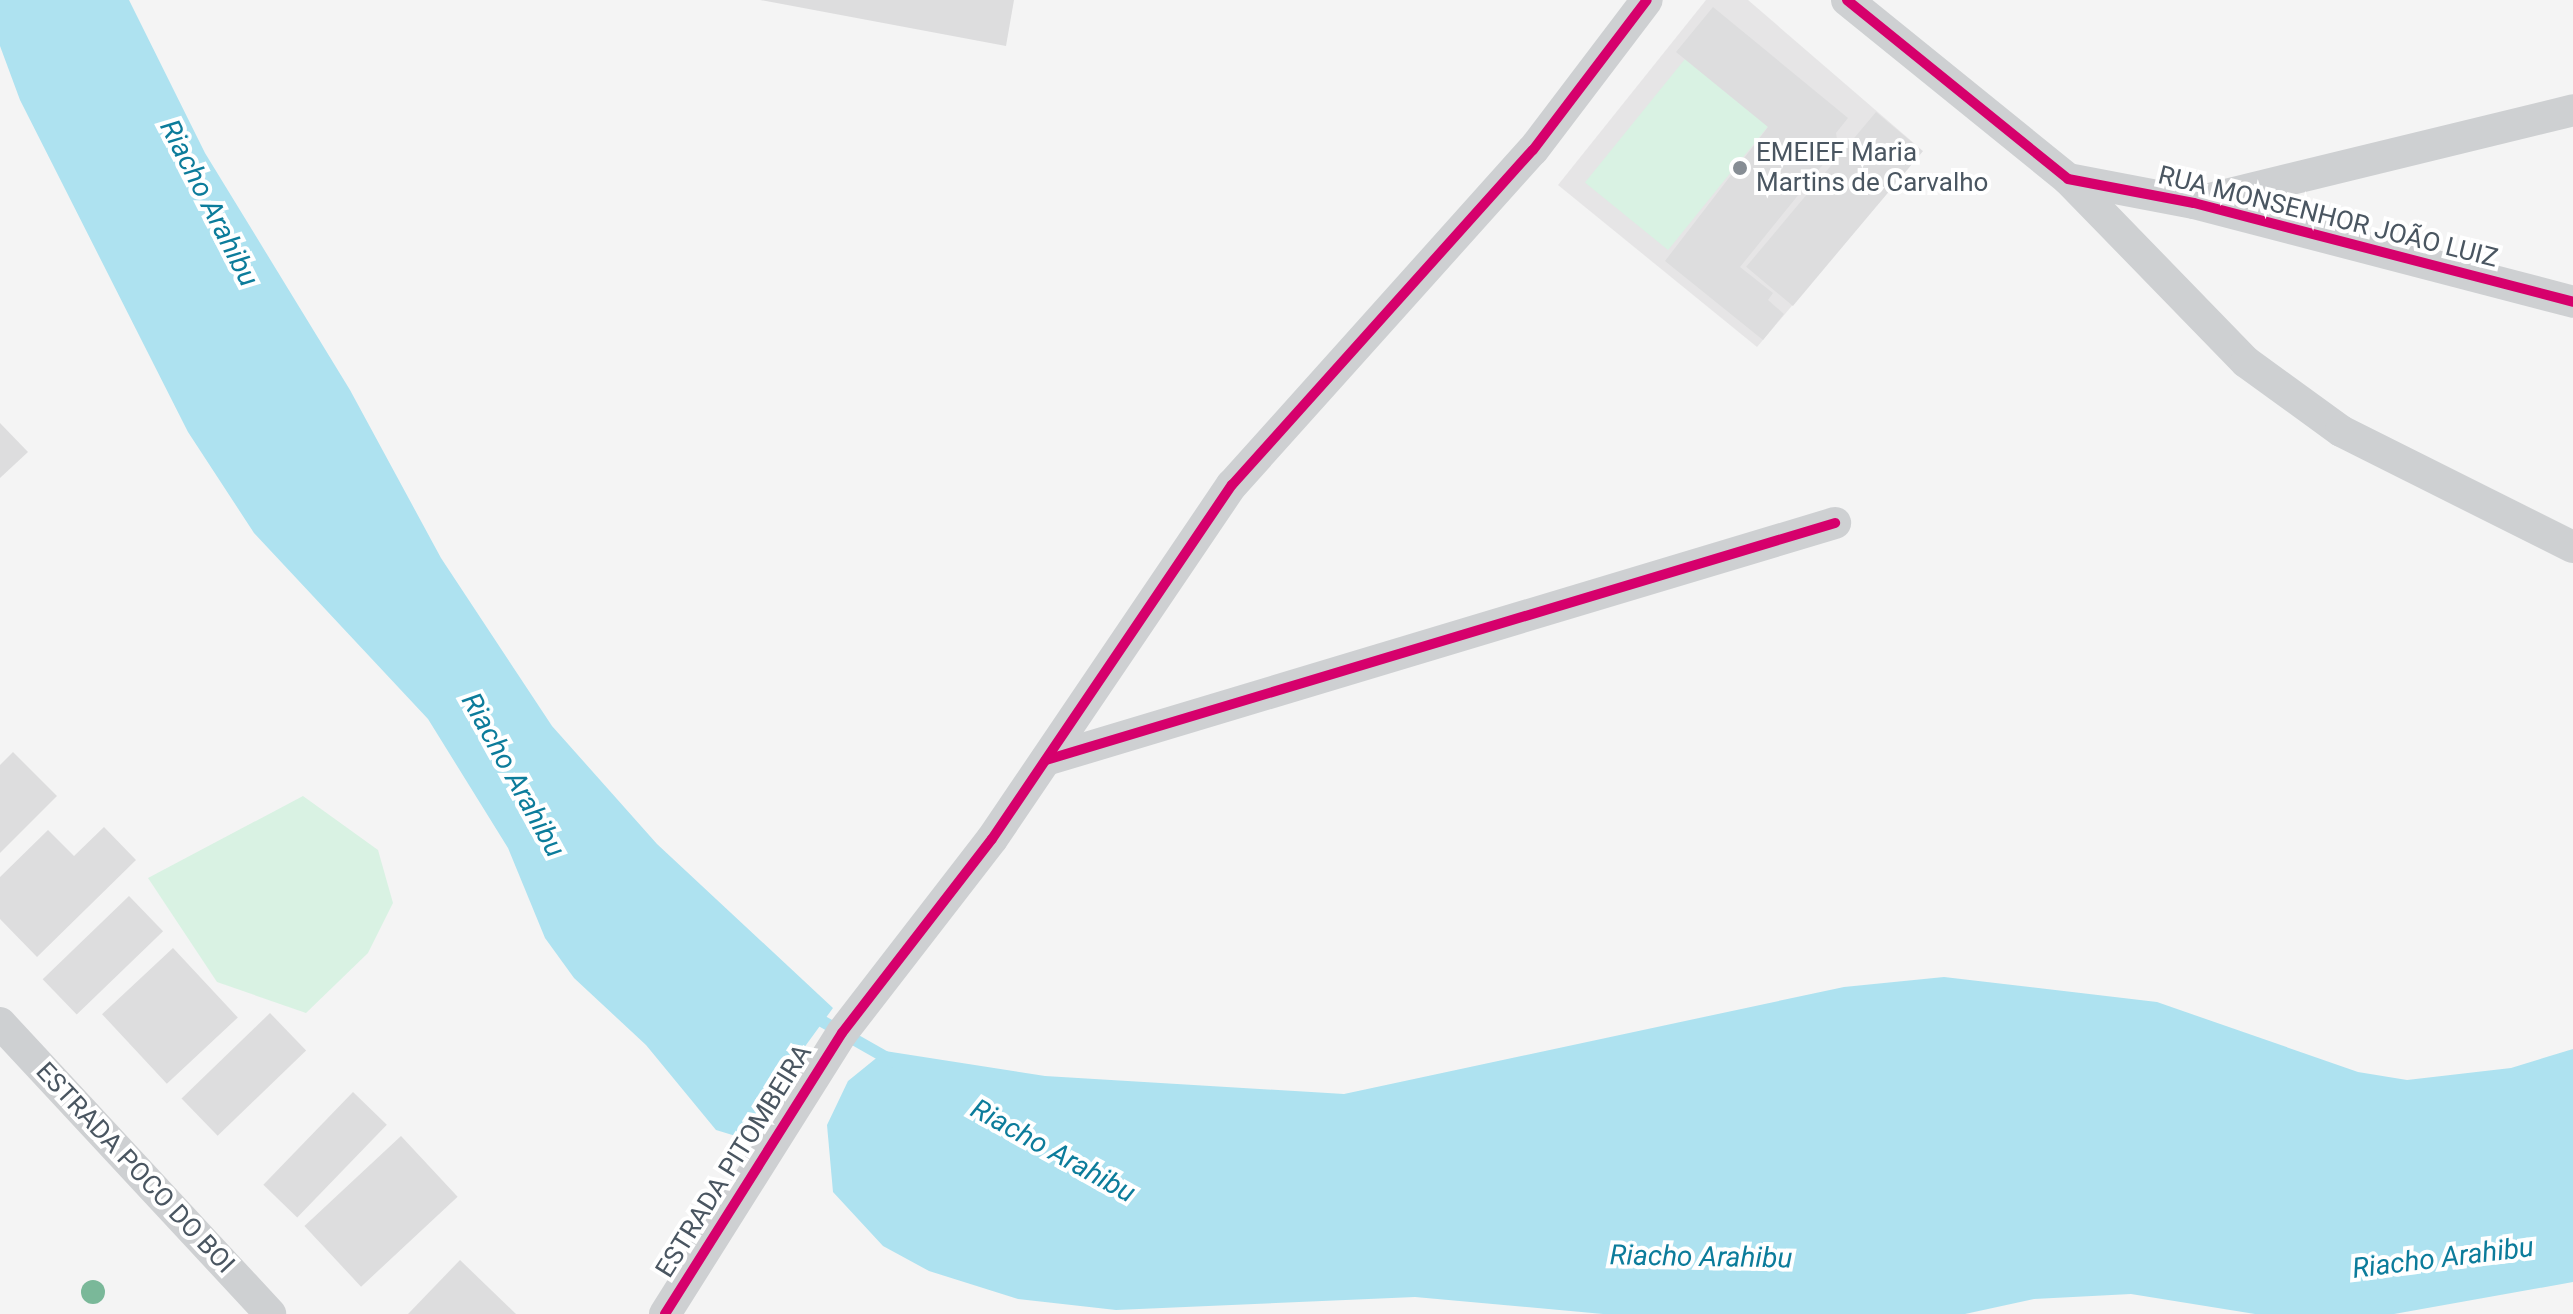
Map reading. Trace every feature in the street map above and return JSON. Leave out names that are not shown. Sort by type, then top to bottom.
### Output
[{"type":"street","name":"ESTRADA PITOMBEIRA","points":[[665,1314],[842,1033],[1046,760],[1232,485],[1533,150],[1647,0]]},
{"type":"street","name":"RUA MONSENHOR JOÃO LUIZ","points":[[1847,0],[2068,179],[2194,203],[2573,302]]},
{"type":"street","points":[[2194,203],[2573,110]]},
{"type":"street","points":[[2068,179],[2258,371],[2341,431],[2573,547]]},
{"type":"street","points":[[1046,760],[1835,523]]},
{"type":"street","name":"ESTRADA POCO DO BOI","points":[[0,1023],[270,1314]]},
{"type":"shaded area","name":"EMEIEF Maria Martins de Carvalho","points":[[1706,0],[1748,0],[1923,151],[1757,347],[1558,185]]},
{"type":"green space","points":[[1685,59],[1768,126],[1668,250],[1585,183]]},
{"type":"green space","points":[[303,796],[378,850],[393,903],[368,953],[306,1013],[217,982],[148,878]]},
{"type":"water","points":[[0,0],[129,0],[205,153],[350,390],[441,558],[552,726],[657,844],[833,1008],[739,1137],[716,1130],[646,1045],[574,978],[545,938],[508,848],[428,719],[254,533],[188,432],[20,100],[0,46]]},
{"type":"water","points":[[1944,977],[2157,1002],[2358,1072],[2407,1080],[2511,1068],[2573,1049],[2573,1282],[2394,1314],[2255,1314],[2131,1294],[2034,1299],[1965,1314],[1603,1314],[1415,1297],[1116,1310],[1018,1299],[929,1271],[883,1246],[833,1192],[827,1125],[848,1081],[885,1051],[1045,1076],[1344,1094],[1844,987]]},
{"type":"building","points":[[760,0],[1014,0],[1006,46]]},
{"type":"building","points":[[1713,7],[1848,118],[1836,133],[1838,146],[1740,267],[1773,293],[1768,300],[1784,314],[1763,340],[1665,261],[1768,127],[1676,52]]},
{"type":"building","points":[[1876,112],[1923,151],[1793,306],[1746,267]]},
{"type":"building","points":[[0,423],[28,452],[0,478]]},
{"type":"building","points":[[13,752],[57,796],[0,853],[0,765]]},
{"type":"building","points":[[104,827],[136,860],[37,957],[0,919],[0,877],[48,830],[74,856]]},
{"type":"building","points":[[129,896],[163,931],[77,1015],[43,979]]},
{"type":"building","points":[[173,948],[238,1017],[167,1084],[102,1014]]},
{"type":"building","points":[[270,1013],[306,1050],[218,1136],[182,1098]]},
{"type":"building","points":[[353,1092],[387,1125],[297,1217],[263,1185]]},
{"type":"building","points":[[401,1136],[458,1197],[361,1287],[304,1226]]},
{"type":"building","points":[[460,1260],[516,1314],[408,1314]]},
{"type":"waterway","name":"Riacho Arahibu","points":[[813,1016],[894,1062]]},
{"type":"cycle path","points":[[665,1314],[842,1033],[992,839],[1232,485],[1533,150],[1647,0]]},
{"type":"cycle path","points":[[1847,0],[2068,179],[2194,203],[2573,302]]},
{"type":"cycle path","points":[[1046,760],[1835,523]]},
{"type":"place","name":"EMEIEF Maria Martins de Carvalho","points":[[1740,168]]}]
